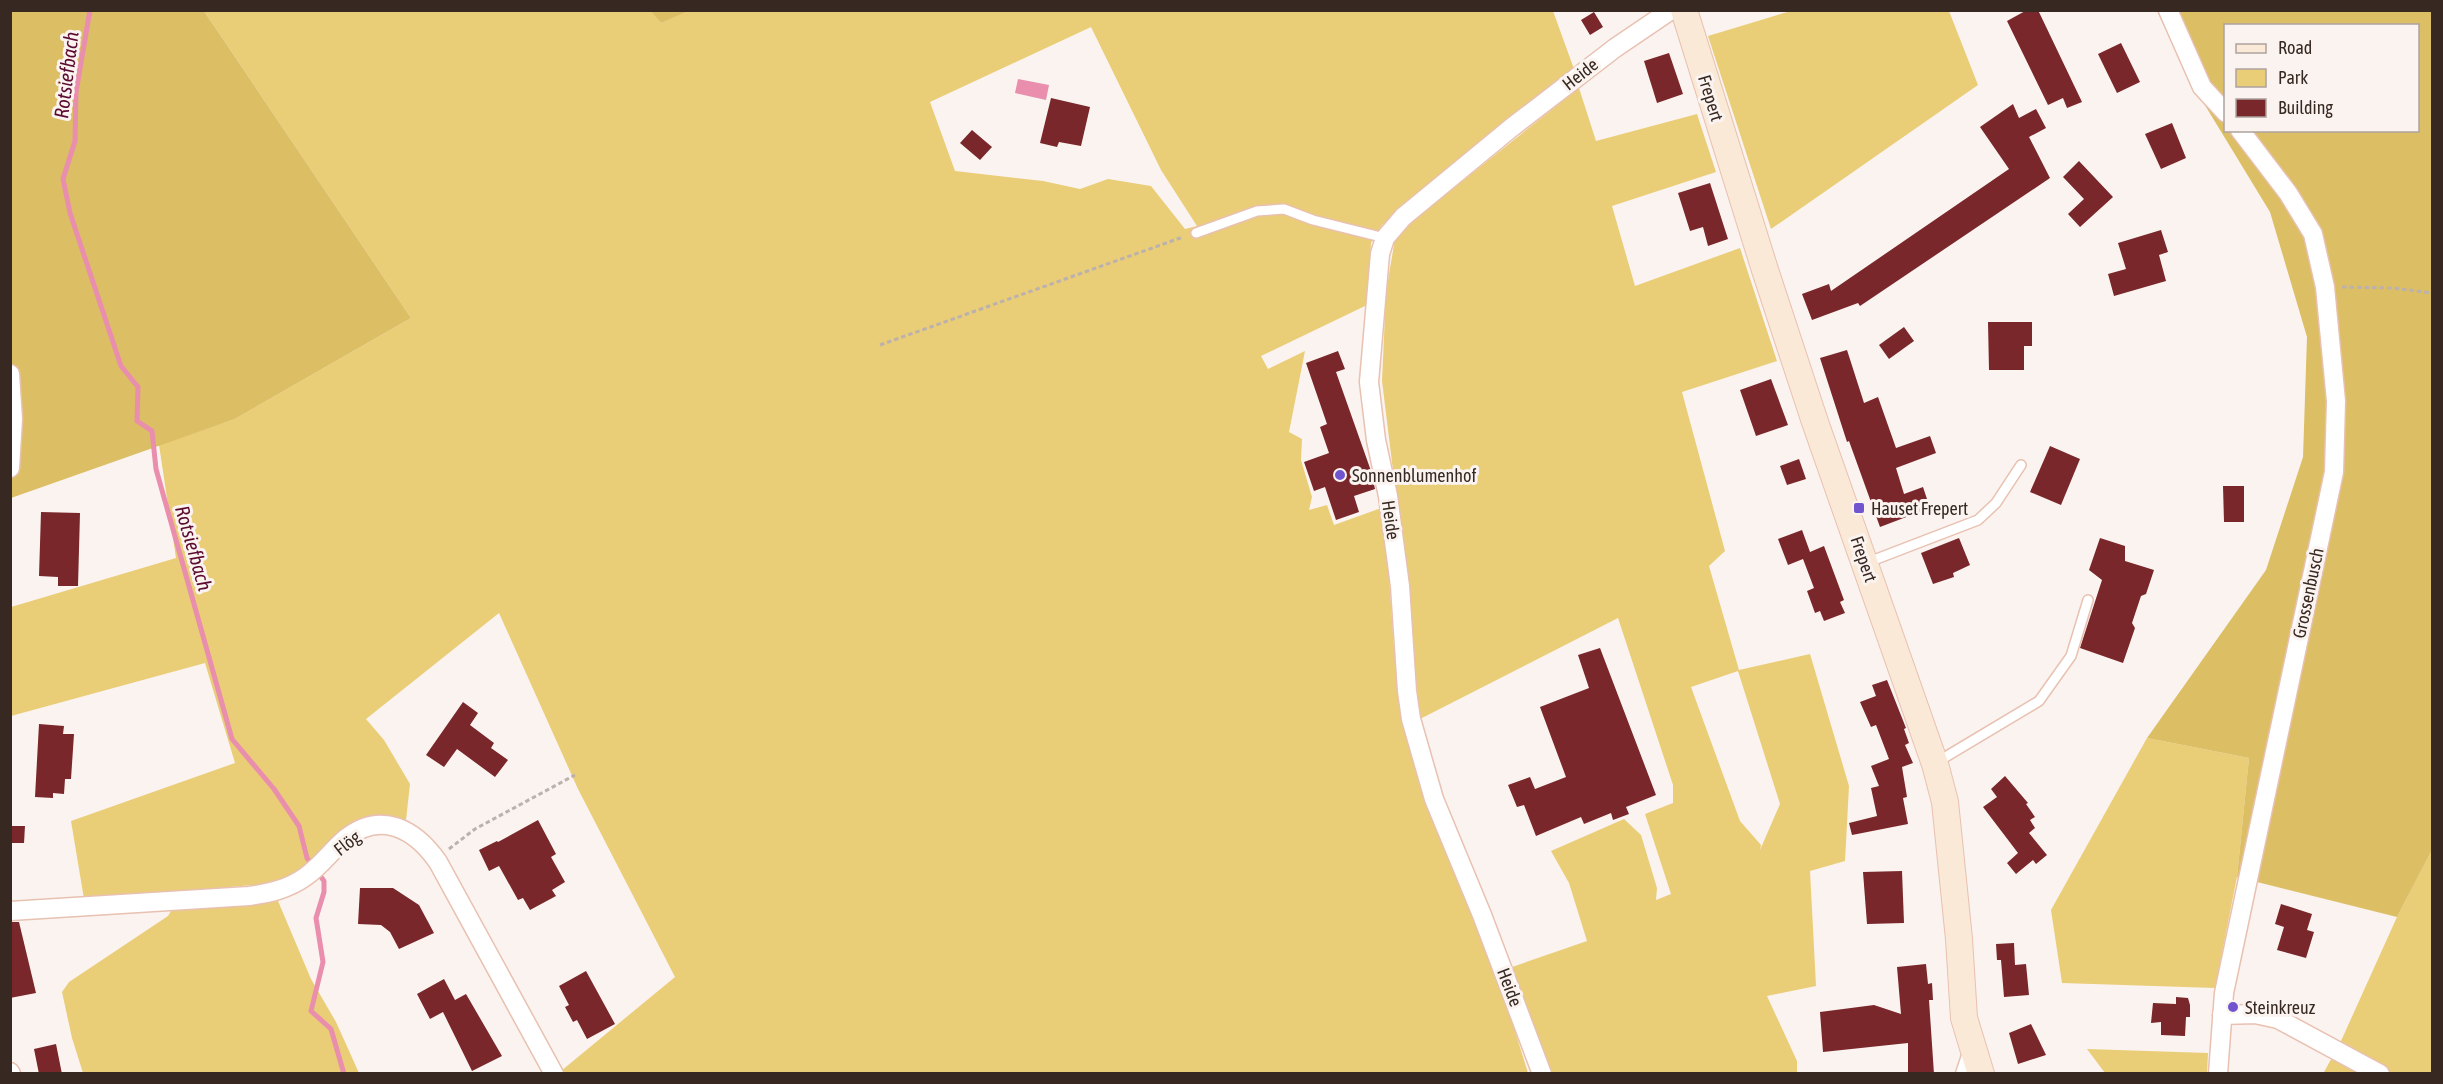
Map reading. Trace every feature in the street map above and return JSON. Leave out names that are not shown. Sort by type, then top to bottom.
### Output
[{"type":"street","name":"Heide","points":[[1542,1074],[1491,938],[1434,798],[1411,719],[1400,586],[1388,496],[1376,440],[1370,382],[1380,254],[1385,238],[1403,217],[1511,128],[1615,48],[1671,10]]},
{"type":"street","name":"Frepert","points":[[1684,10],[1765,270],[1935,764],[1945,802],[1959,939],[1964,1018],[1973,1066]]},
{"type":"street","points":[[2168,10],[2202,87],[2224,111]]},
{"type":"street","name":"Grossenbusch","points":[[2218,1074],[2224,993],[2334,472],[2336,401],[2325,287],[2313,234],[2288,193],[2242,132]]},
{"type":"street","points":[[10,374],[13,419],[10,468]]},
{"type":"street","name":"Flög","points":[[10,911],[249,896],[277,892],[304,878],[322,864],[345,839],[357,831],[377,824],[396,826],[414,835],[426,845],[438,862],[554,1074]]},
{"type":"street","points":[[2222,1015],[2255,1014],[2278,1019],[2380,1074]]},
{"type":"lane","points":[[1196,233],[1257,211],[1284,209],[1313,220],[1385,238]]},
{"type":"lane","points":[[1866,563],[1978,520],[1996,503],[2021,465]]},
{"type":"lane","points":[[1935,764],[2039,701],[2071,656],[2088,600]]},
{"type":"path","points":[[880,345],[1196,233]]},
{"type":"path","points":[[2325,287],[2393,288],[2433,293]]},
{"type":"path","points":[[438,862],[454,844],[475,829],[575,775]]},
{"type":"green space","points":[[651,10],[661,23],[688,10],[1553,11],[1574,69],[1382,225],[1371,243],[1367,305],[1261,356],[1268,369],[1305,351],[1289,432],[1302,439],[1301,460],[1312,497],[1309,510],[1327,505],[1334,525],[1384,507],[1394,648],[1401,708],[1447,852],[1501,986],[1528,1073],[562,1073],[561,1071],[675,977],[578,789],[499,613],[366,719],[384,740],[410,784],[406,820],[371,817],[352,822],[339,832],[307,867],[290,876],[265,884],[84,899],[71,821],[235,763],[205,663],[11,716],[11,607],[176,558],[159,445],[235,419],[411,318],[204,11]],"holes":[[[1091,27],[1161,170],[1197,226],[1185,229],[1151,186],[1108,179],[1080,189],[1043,181],[955,171],[930,102]]]},
{"type":"green space","points":[[1794,10],[1949,11],[1978,85],[1771,229],[1708,36]]},
{"type":"green space","points":[[1579,88],[1596,141],[1697,114],[1716,172],[1612,206],[1635,286],[1740,248],[1777,361],[1682,392],[1725,551],[1709,566],[1739,670],[1810,654],[1849,786],[1845,861],[1810,871],[1816,986],[1767,996],[1797,1061],[1797,1073],[1549,1073],[1512,967],[1587,941],[1569,883],[1551,851],[1624,819],[1641,835],[1657,888],[1656,900],[1671,894],[1645,814],[1673,803],[1673,785],[1618,618],[1420,719],[1407,584],[1382,381],[1386,292],[1395,239],[1411,222]],"holes":[[[1738,671],[1780,804],[1760,850],[1761,845],[1740,821],[1691,687]]]},
{"type":"green space","points":[[2147,738],[2249,758],[2237,877],[2215,988],[2062,983],[2051,910]]},
{"type":"green space","points":[[2432,850],[2432,1073],[2323,1074],[2341,1041],[2397,917]]},
{"type":"green space","points":[[278,901],[311,979],[336,1022],[359,1073],[83,1073],[72,1038],[62,992],[69,982],[168,916],[171,911]]},
{"type":"green space","points":[[2087,1049],[2208,1053],[2207,1073],[2105,1073]]},
{"type":"shaded area","points":[[11,11],[204,11],[411,318],[235,419],[11,498]]},
{"type":"shaded area","points":[[651,11],[688,11],[661,23]]},
{"type":"shaded area","points":[[2157,11],[2432,11],[2432,850],[2397,917],[2237,877],[2249,758],[2147,738],[2266,570],[2303,457],[2307,337],[2270,212],[2189,79]]},
{"type":"shaded area","points":[[1018,79],[1049,85],[1046,100],[1015,93]]},
{"type":"building","points":[[2027,10],[2038,10],[2082,102],[2067,108],[2063,98],[2048,105],[2007,21]]},
{"type":"building","points":[[1594,12],[1603,27],[1590,35],[1581,20]]},
{"type":"building","points":[[2121,43],[2140,82],[2117,93],[2098,54]]},
{"type":"building","points":[[1669,53],[1683,94],[1657,103],[1644,61]]},
{"type":"building","points":[[1051,98],[1090,107],[1081,146],[1059,142],[1057,147],[1040,143]]},
{"type":"building","points":[[2013,104],[2019,118],[2036,109],[2046,128],[2029,137],[2050,178],[1860,306],[1858,303],[1812,320],[1802,294],[1829,284],[1831,291],[2009,169],[1980,127]]},
{"type":"building","points":[[2172,123],[2186,158],[2161,169],[2145,134]]},
{"type":"building","points":[[972,130],[992,147],[980,160],[960,143]]},
{"type":"building","points":[[2079,161],[2113,197],[2080,227],[2068,214],[2084,199],[2063,177]]},
{"type":"building","points":[[1710,183],[1728,239],[1708,246],[1703,227],[1690,231],[1678,193]]},
{"type":"building","points":[[2161,230],[2168,252],[2159,255],[2166,281],[2114,296],[2108,274],[2126,269],[2118,243]]},
{"type":"building","points":[[1988,322],[2032,322],[2032,346],[2024,346],[2024,370],[1989,370]]},
{"type":"building","points":[[1904,327],[1914,341],[1889,359],[1879,345]]},
{"type":"building","points":[[1847,350],[1864,403],[1878,397],[1896,448],[1930,436],[1936,453],[1896,468],[1904,494],[1923,487],[1930,508],[1880,527],[1849,441],[1847,442],[1820,358]]},
{"type":"building","points":[[1338,351],[1345,369],[1336,372],[1371,471],[1375,489],[1354,496],[1359,512],[1336,520],[1325,487],[1314,491],[1304,462],[1329,453],[1320,427],[1327,424],[1306,363]]},
{"type":"building","points":[[1771,379],[1788,425],[1756,436],[1740,390]]},
{"type":"building","points":[[2050,446],[2080,459],[2061,505],[2030,492]]},
{"type":"building","points":[[1799,459],[1806,479],[1787,485],[1780,466]]},
{"type":"building","points":[[2223,486],[2244,486],[2244,522],[2224,522]]},
{"type":"building","points":[[41,512],[80,513],[78,586],[58,586],[58,577],[39,576]]},
{"type":"building","points":[[1802,530],[1810,552],[1824,546],[1844,600],[1840,602],[1845,613],[1824,621],[1820,611],[1815,613],[1807,591],[1814,588],[1803,559],[1788,565],[1778,539]]},
{"type":"building","points":[[1959,538],[1970,565],[1953,573],[1954,577],[1933,584],[1921,553]]},
{"type":"building","points":[[2100,538],[2125,546],[2125,561],[2154,570],[2146,594],[2141,596],[2132,623],[2135,628],[2123,663],[2080,648],[2102,580],[2089,570]]},
{"type":"building","points":[[1600,648],[1656,795],[1626,807],[1629,814],[1613,820],[1611,813],[1584,824],[1581,817],[1536,836],[1524,805],[1517,807],[1508,785],[1530,777],[1535,789],[1566,777],[1540,707],[1589,688],[1578,655]]},
{"type":"building","points":[[1887,680],[1906,728],[1904,729],[1909,743],[1905,745],[1913,763],[1902,767],[1907,797],[1903,798],[1908,824],[1852,835],[1849,823],[1877,816],[1871,788],[1879,786],[1871,766],[1889,759],[1876,725],[1871,727],[1860,702],[1876,696],[1872,685]]},
{"type":"building","points":[[463,702],[478,713],[470,725],[494,743],[491,748],[508,760],[495,777],[457,749],[444,767],[426,755]]},
{"type":"building","points":[[39,724],[64,726],[63,734],[74,734],[71,779],[65,779],[64,794],[53,793],[53,798],[35,797]]},
{"type":"building","points":[[2005,776],[2028,803],[2026,804],[2035,817],[2030,820],[2035,828],[2029,833],[2047,855],[2036,864],[2033,860],[2016,874],[2007,863],[2018,853],[1983,807],[1997,797],[1991,789]]},
{"type":"building","points":[[538,820],[556,854],[551,857],[565,882],[552,890],[556,896],[530,910],[523,898],[518,900],[499,866],[489,871],[479,850]]},
{"type":"building","points":[[10,826],[25,826],[24,843],[10,843]]},
{"type":"building","points":[[1902,871],[1904,923],[1867,924],[1863,872]]},
{"type":"building","points":[[360,888],[393,888],[419,905],[434,933],[399,949],[390,932],[381,925],[358,924]]},
{"type":"building","points":[[2281,904],[2312,914],[2307,930],[2314,932],[2306,958],[2277,950],[2284,927],[2275,924]]},
{"type":"building","points":[[10,922],[19,922],[36,993],[10,998]]},
{"type":"building","points":[[2014,943],[2015,965],[2026,964],[2029,995],[2004,997],[2001,960],[1997,960],[1996,944]]},
{"type":"building","points":[[1926,964],[1928,984],[1932,983],[1933,1000],[1929,1000],[1934,1074],[1908,1074],[1908,1043],[1823,1052],[1820,1012],[1874,1005],[1901,1014],[1897,967]]},
{"type":"building","points":[[586,971],[615,1024],[587,1039],[577,1020],[573,1022],[565,1007],[569,1005],[559,986]]},
{"type":"building","points":[[444,979],[455,1000],[466,994],[502,1056],[472,1071],[443,1012],[430,1019],[417,994]]},
{"type":"building","points":[[2176,997],[2188,998],[2190,1005],[2190,1017],[2186,1017],[2185,1036],[2161,1035],[2161,1022],[2151,1023],[2153,1003],[2176,1004]]},
{"type":"building","points":[[2031,1024],[2046,1055],[2018,1064],[2009,1033]]},
{"type":"building","points":[[56,1044],[62,1074],[39,1074],[34,1049]]},
{"type":"waterway","name":"Rotsiefbach","points":[[90,10],[76,92],[75,141],[63,179],[70,213],[121,366],[138,387],[137,421],[152,431],[156,469],[232,739],[274,789],[299,826],[307,858],[324,881],[324,892],[316,918],[323,962],[311,1011],[331,1029],[344,1074]]},
{"type":"place","name":"Sonnenblumenhof","points":[[1340,475]]},
{"type":"place","name":"Hauset Frepert","points":[[1859,508]]},
{"type":"place","name":"Steinkreuz","points":[[2233,1007]]}]
